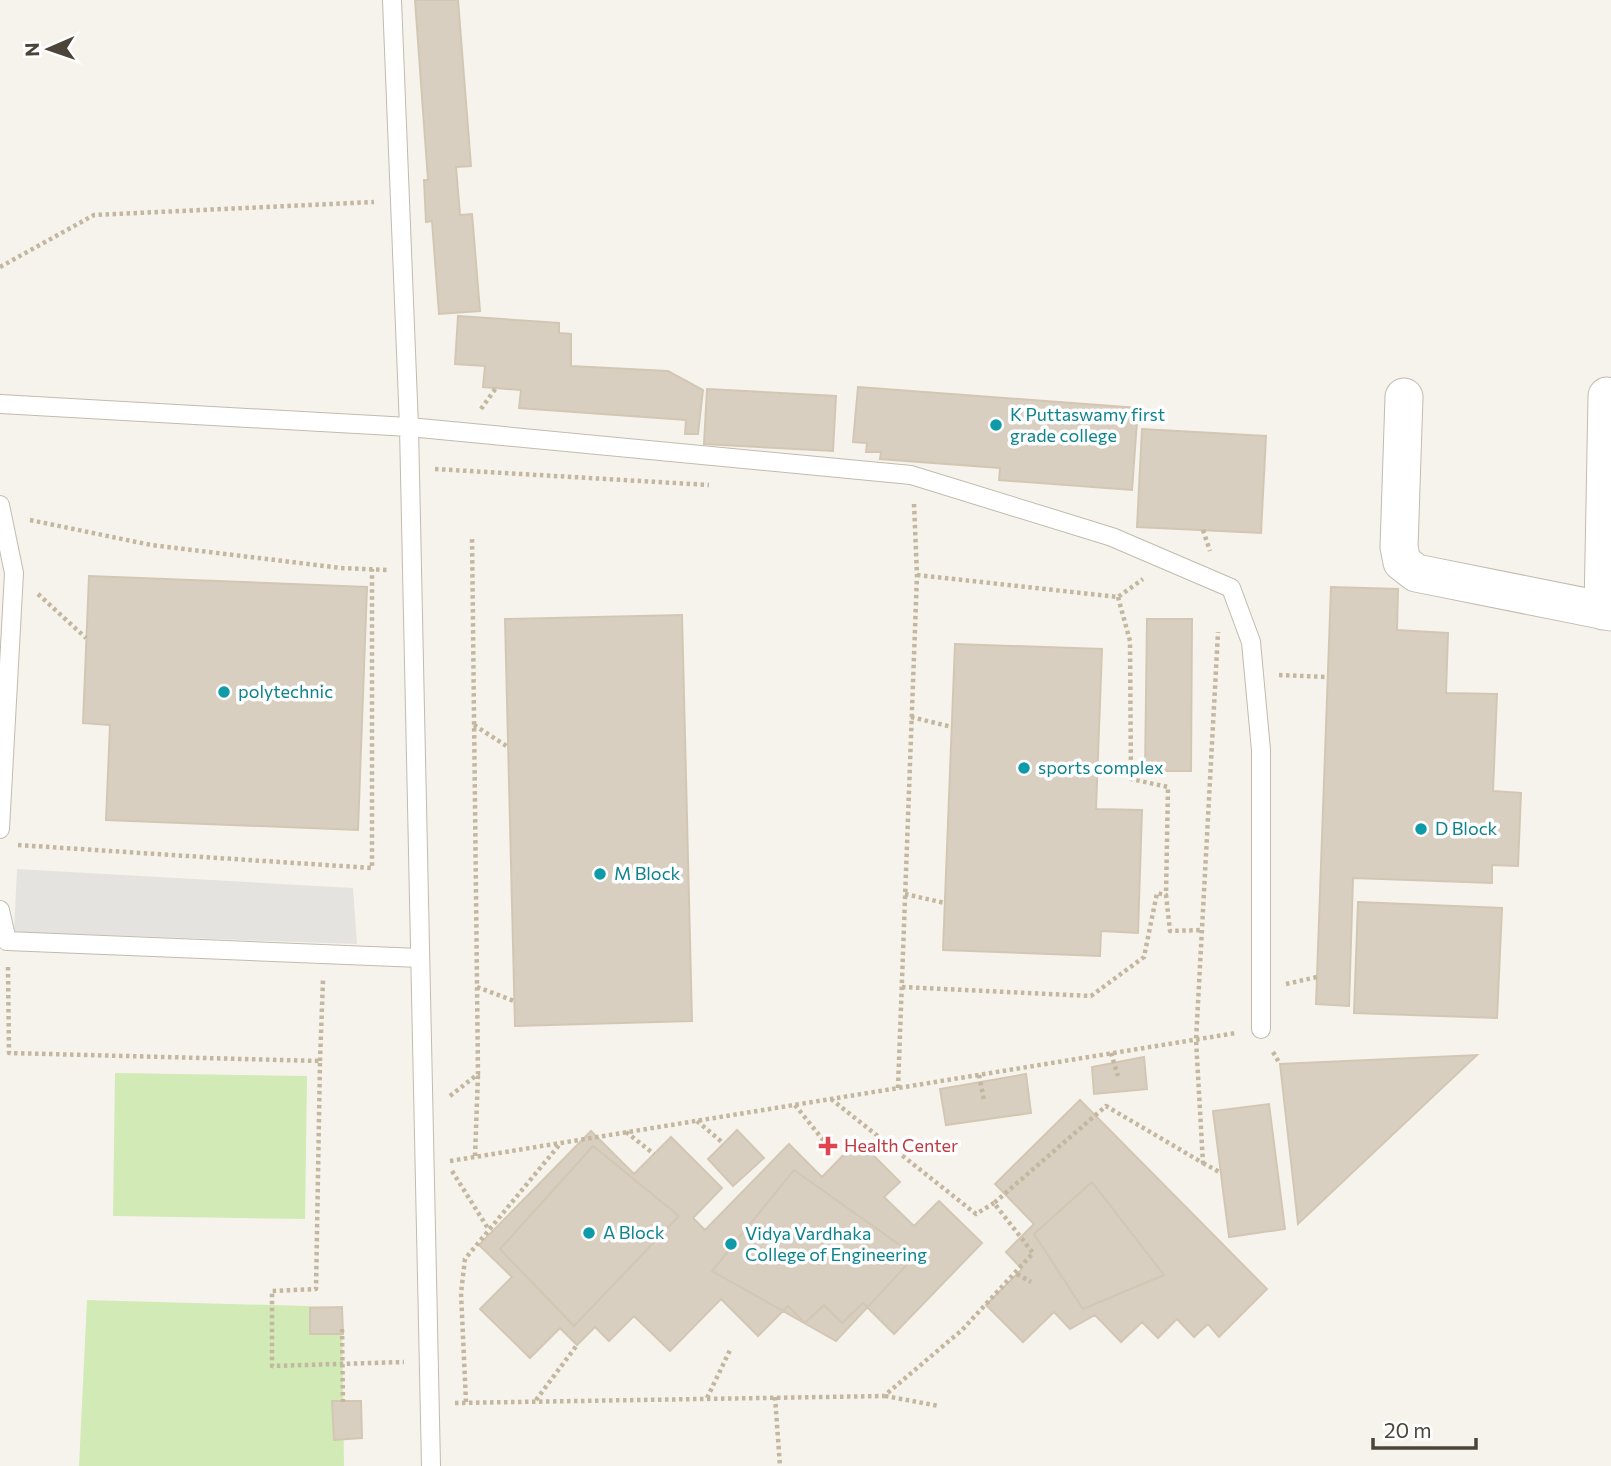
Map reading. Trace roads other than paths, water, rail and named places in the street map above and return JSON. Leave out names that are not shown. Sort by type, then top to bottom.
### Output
[{"type":"street","points":[[1404,397],[1399,547],[1402,562],[1416,573],[1607,612],[1607,396]]},
{"type":"lane","points":[[392,0],[409,427],[432,1466]]},
{"type":"lane","points":[[0,404],[409,427],[911,475],[1112,537],[1231,588],[1251,642],[1261,750],[1261,1029]]},
{"type":"lane","points":[[0,829],[14,573],[1,509]]},
{"type":"lane","points":[[0,910],[7,941],[420,958]]},
{"type":"place","name":"K Puttaswamy first grade college","points":[[996,425]]},
{"type":"place","name":"polytechnic","points":[[224,692]]},
{"type":"place","name":"sports complex","points":[[1024,768]]},
{"type":"place","name":"D Block","points":[[1421,829]]},
{"type":"place","name":"M Block","points":[[600,874]]},
{"type":"place","name":"Health Center","points":[[828,1146]]},
{"type":"place","name":"A Block","points":[[589,1233]]},
{"type":"place","name":"Vidya Vardhaka College of Engineering","points":[[731,1244]]}]
